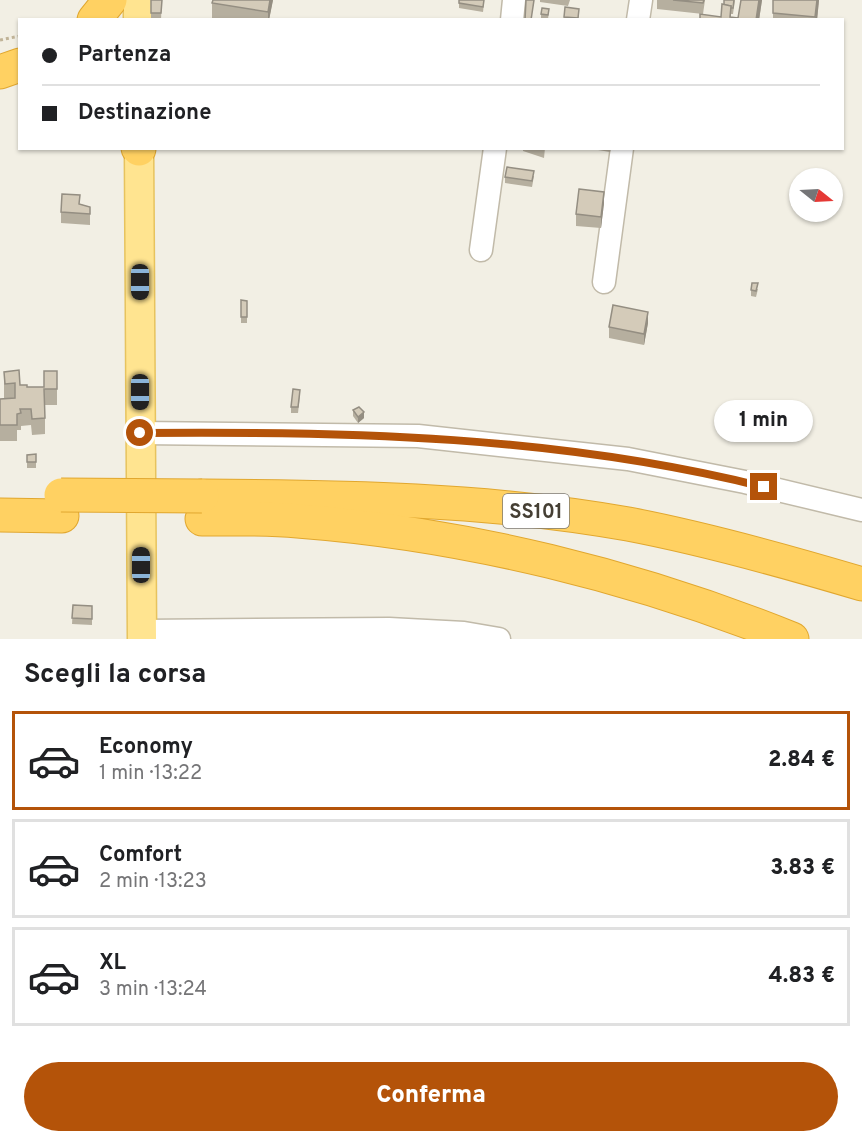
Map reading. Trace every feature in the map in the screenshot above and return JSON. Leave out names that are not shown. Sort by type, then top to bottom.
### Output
[{"type":"highway","points":[[96,18],[110,0]]},
{"type":"highway","points":[[0,74],[18,65]]},
{"type":"highway","points":[[0,74],[18,79]]},
{"type":"highway","name":"SS101","points":[[0,494],[61,506]]},
{"type":"highway","name":"SS101","points":[[0,515],[61,506],[202,508],[339,497],[520,509],[628,524],[705,541],[862,584]]},
{"type":"highway","name":"SS101","points":[[202,508],[439,540],[544,560],[633,583],[728,613],[792,639]]},
{"type":"main road","points":[[138,0],[138,18]]},
{"type":"main road","points":[[139,150],[142,635]]},
{"type":"street","points":[[512,18],[514,0]]},
{"type":"street","points":[[639,18],[641,0]]},
{"type":"street","points":[[481,250],[495,150]]},
{"type":"street","points":[[604,282],[622,150]]},
{"type":"street","points":[[140,433],[418,436],[628,459],[745,482],[862,510]]},
{"type":"street","points":[[142,635],[389,629],[464,633],[499,639]]},
{"type":"path","points":[[0,40],[18,36]]},
{"type":"building","points":[[151,0],[162,0],[161,13],[151,13]]},
{"type":"building","points":[[213,0],[270,0],[268,12],[212,3]]},
{"type":"building","points":[[459,0],[484,0],[483,7],[459,3]]},
{"type":"building","points":[[526,0],[534,0],[531,18],[525,18]]},
{"type":"building","points":[[673,0],[704,0],[703,3]]},
{"type":"building","points":[[724,0],[734,0],[733,8],[724,5]]},
{"type":"building","points":[[741,0],[759,0],[756,18],[738,18]]},
{"type":"building","points":[[773,0],[817,0],[815,17],[773,13]]},
{"type":"building","points":[[722,4],[731,6],[730,17],[738,18],[700,18],[700,14],[721,17]]},
{"type":"building","points":[[565,7],[579,9],[578,18],[564,17]]},
{"type":"building","points":[[542,8],[549,9],[548,15],[541,14]]},
{"type":"building","points":[[507,167],[534,171],[532,181],[505,177]]},
{"type":"building","points":[[579,189],[604,192],[601,217],[576,214]]},
{"type":"building","points":[[62,194],[80,195],[79,204],[90,207],[90,214],[61,212]]},
{"type":"building","points":[[752,283],[758,283],[756,291],[751,290]]},
{"type":"building","points":[[241,300],[247,301],[247,317],[241,317]]},
{"type":"building","points":[[613,305],[648,312],[644,334],[609,327]]},
{"type":"building","points":[[19,370],[20,385],[27,385],[27,387],[44,387],[44,371],[57,371],[57,389],[44,389],[45,418],[32,419],[31,409],[20,409],[21,413],[17,414],[17,425],[0,425],[0,399],[15,398],[15,383],[5,384],[4,372]]},
{"type":"building","points":[[293,389],[300,390],[298,407],[291,407]]},
{"type":"building","points":[[359,407],[364,412],[358,417],[353,410]]},
{"type":"building","points":[[36,454],[36,462],[27,462],[27,455]]},
{"type":"building","points":[[73,605],[92,606],[92,619],[72,618]]},
{"type":"route","points":[[140,433],[219,432],[418,436],[628,459],[764,487]]}]
